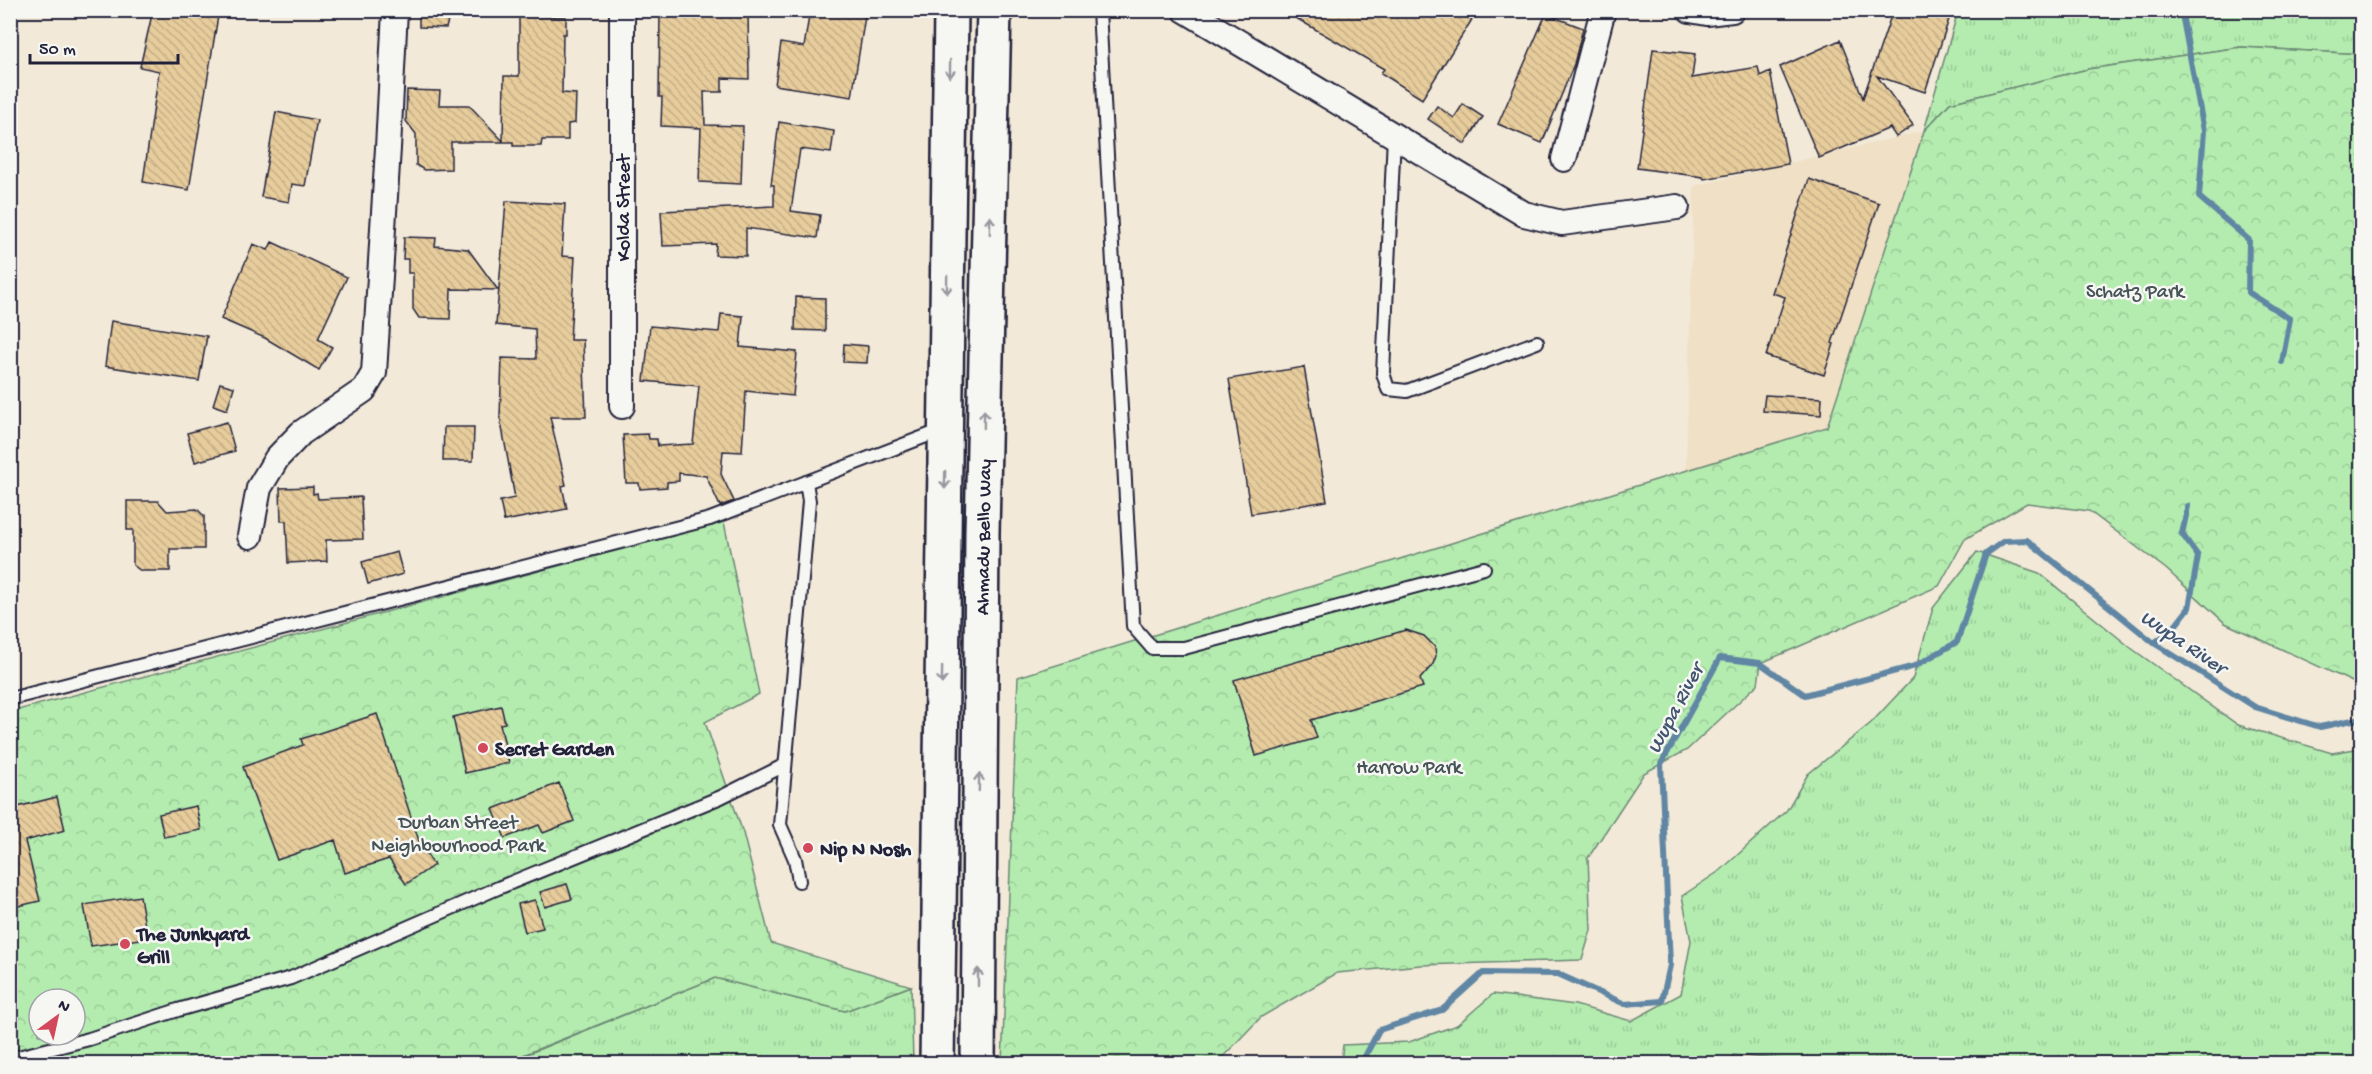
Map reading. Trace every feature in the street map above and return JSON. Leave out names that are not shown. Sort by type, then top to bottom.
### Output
[{"type":"main road","name":"Ahmadu Bello Way","points":[[937,1050],[951,10]]},
{"type":"main road","name":"Ahmadu Bello Way","points":[[978,1050],[983,488],[994,10]]},
{"type":"street","points":[[250,536],[259,488],[277,458],[300,433],[364,390],[374,373],[394,10]]},
{"type":"street","name":"Kolda Street","points":[[622,10],[622,406]]},
{"type":"street","points":[[1185,10],[1524,214],[1562,223],[1677,207]]},
{"type":"street","points":[[1564,159],[1603,10]]},
{"type":"street","points":[[1690,10],[1707,13],[1732,10]]},
{"type":"lane","points":[[1099,10],[1133,626],[1152,648],[1184,648],[1484,568]]},
{"type":"lane","points":[[1394,136],[1383,373],[1388,389],[1407,391],[1537,342]]},
{"type":"lane","points":[[10,699],[710,519],[945,429]]},
{"type":"lane","points":[[799,881],[795,859],[780,825],[809,501],[806,482]]},
{"type":"lane","points":[[10,1059],[89,1039],[178,1010],[291,978],[498,888],[721,796],[785,765]]},
{"type":"shaded area","points":[[1924,131],[1827,427],[1686,471],[1694,186]]},
{"type":"shaded area","points":[[1733,1055],[1830,1063],[1732,1064]]},
{"type":"green space","points":[[1958,11],[2361,11],[2361,54],[2241,47],[2088,69],[1950,103],[1924,131]]},
{"type":"green space","points":[[2241,47],[2361,54],[2361,686],[2225,623],[2166,569],[2089,511],[2027,503],[1965,539],[1939,586],[1761,663],[1758,684],[1687,750],[1644,773],[1588,858],[1591,930],[1582,960],[1421,965],[1337,973],[1261,1017],[1217,1063],[1002,1064],[1018,677],[1827,427],[1924,131],[1950,103],[2088,69]]},
{"type":"green space","name":"Durban Street Neighbourhood Park","points":[[724,522],[759,694],[705,722],[743,833],[771,943],[911,986],[845,1011],[715,978],[503,1063],[11,1063],[10,712]]},
{"type":"green space","points":[[1977,552],[2039,573],[2131,648],[2238,725],[2332,753],[2361,748],[2362,1053],[2359,1063],[1830,1064],[1733,1055],[1732,1064],[1630,1064],[1629,1061],[1341,1063],[1343,1045],[1409,1042],[1457,1025],[1493,994],[1575,1005],[1631,1021],[1681,994],[1691,941],[1682,896],[1721,870],[1787,810],[1808,774],[1871,723],[1913,678],[1933,608]]},
{"type":"green space","points":[[715,978],[845,1011],[911,986],[913,1063],[503,1064]]},
{"type":"building","points":[[153,10],[219,10],[189,190],[143,182],[159,71],[140,67]]},
{"type":"building","points":[[419,10],[451,10],[446,28],[419,27]]},
{"type":"building","points":[[714,10],[748,10],[749,79],[722,78],[722,92],[704,92],[705,125],[743,126],[741,184],[699,182],[701,128],[661,126],[660,11],[714,12]]},
{"type":"building","points":[[810,10],[866,10],[852,97],[775,85],[781,43],[804,47]]},
{"type":"building","points":[[1282,10],[1478,10],[1422,99],[1381,73],[1384,69]]},
{"type":"building","points":[[1893,10],[1952,10],[1925,92],[1877,76],[1913,125],[1896,137],[1890,128],[1819,158],[1780,67],[1840,40],[1863,98]]},
{"type":"building","points":[[519,13],[541,13],[541,16],[566,17],[566,34],[563,34],[562,93],[576,94],[575,123],[568,124],[568,140],[542,140],[541,146],[513,146],[513,142],[451,142],[451,169],[424,170],[416,165],[416,134],[406,121],[407,90],[440,91],[439,105],[469,105],[503,141],[504,76],[519,76]]},
{"type":"building","points":[[1546,14],[1583,28],[1574,64],[1542,143],[1498,124]]},
{"type":"building","points":[[1653,49],[1695,54],[1692,78],[1758,67],[1760,76],[1770,71],[1788,164],[1704,179],[1703,177],[1637,168]]},
{"type":"building","points":[[1463,104],[1483,117],[1465,144],[1428,119],[1437,106],[1454,118]]},
{"type":"building","points":[[276,112],[317,120],[305,186],[292,184],[289,202],[261,197]]},
{"type":"building","points":[[779,122],[834,131],[831,153],[800,149],[791,211],[820,215],[817,238],[746,228],[746,256],[715,255],[716,244],[663,246],[661,211],[774,206],[774,185],[771,185]]},
{"type":"building","points":[[1809,179],[1879,203],[1832,343],[1834,344],[1824,375],[1766,356],[1785,297],[1772,293]]},
{"type":"building","points":[[506,201],[565,204],[562,256],[575,257],[570,340],[583,340],[586,417],[550,417],[566,485],[562,486],[567,509],[504,521],[500,501],[515,498],[500,417],[502,358],[536,359],[535,329],[496,325]]},
{"type":"building","points":[[404,237],[436,238],[435,246],[468,249],[498,290],[451,289],[450,319],[419,318],[413,309],[413,273],[408,273],[408,259],[403,259]]},
{"type":"building","points":[[272,242],[347,277],[318,339],[332,347],[319,370],[265,338],[221,319],[253,244],[268,250]]},
{"type":"building","points":[[796,297],[825,298],[825,331],[795,330]]},
{"type":"building","points":[[721,314],[743,316],[740,347],[797,352],[793,396],[746,391],[742,452],[723,451],[721,474],[734,501],[720,506],[706,476],[679,473],[679,481],[667,482],[667,487],[640,489],[639,483],[626,483],[623,435],[648,434],[649,439],[657,439],[658,446],[693,444],[699,386],[644,381],[650,326],[719,332]]},
{"type":"building","points":[[111,321],[207,336],[199,381],[105,366]]},
{"type":"building","points":[[844,344],[868,346],[867,363],[843,362]]},
{"type":"building","points":[[1304,367],[1327,501],[1251,514],[1229,379]]},
{"type":"building","points":[[220,383],[234,387],[227,410],[213,405]]},
{"type":"building","points":[[1765,395],[1822,398],[1821,415],[1763,411]]},
{"type":"building","points":[[227,422],[235,451],[195,462],[187,433]]},
{"type":"building","points":[[444,427],[474,427],[473,461],[443,461]]},
{"type":"building","points":[[313,487],[313,494],[317,493],[318,499],[361,497],[363,539],[326,540],[327,561],[288,563],[286,521],[281,521],[280,488]]},
{"type":"building","points":[[127,501],[158,501],[167,511],[197,509],[204,516],[204,549],[170,549],[170,571],[141,571],[133,565],[133,530],[127,530]]},
{"type":"building","points":[[397,552],[403,574],[368,584],[362,562]]},
{"type":"building","points":[[1406,630],[1424,636],[1435,647],[1436,656],[1433,664],[1420,679],[1423,687],[1311,720],[1317,738],[1256,756],[1234,680]]},
{"type":"building","name":"Secret Garden","points":[[501,706],[505,723],[500,724],[509,763],[465,773],[453,717]]},
{"type":"building","points":[[377,714],[420,844],[434,865],[406,884],[389,859],[345,873],[335,840],[277,860],[243,767],[303,745],[301,739]]},
{"type":"building","points":[[559,783],[574,821],[543,833],[539,825],[505,838],[493,809]]},
{"type":"building","points":[[57,797],[65,830],[25,841],[40,901],[10,908],[10,805],[16,804],[17,807]]},
{"type":"building","points":[[196,806],[201,830],[164,837],[159,814]]},
{"type":"building","points":[[567,884],[572,899],[545,907],[540,892]]},
{"type":"building","points":[[140,896],[147,938],[91,946],[84,905]]},
{"type":"building","points":[[535,900],[543,928],[525,932],[518,904]]},
{"type":"waterway","points":[[2184,10],[2182,14],[2204,131],[2199,197],[2249,240],[2248,292],[2290,319],[2282,362]]},
{"type":"waterway","points":[[2154,643],[2172,630],[2189,608],[2198,556],[2182,534],[2188,506]]},
{"type":"waterway","name":"Wupa River","points":[[1361,1064],[1379,1030],[1442,1010],[1483,973],[1558,974],[1625,1004],[1662,1001],[1670,965],[1661,764],[1720,658],[1760,663],[1805,695],[1915,666],[1957,642],[1986,554],[2004,541],[2027,540],[2154,643],[2255,707],[2320,727],[2362,718]]},
{"type":"place","name":"Secret Garden","points":[[483,748]]},
{"type":"place","name":"Nip N Nosh","points":[[808,848]]},
{"type":"place","name":"The Junkyard Grill","points":[[125,944]]},
{"type":"park label","name":"Schatz Park","points":[[2135,290]]},
{"type":"park label","name":"Harrow Park","points":[[1409,766]]}]
